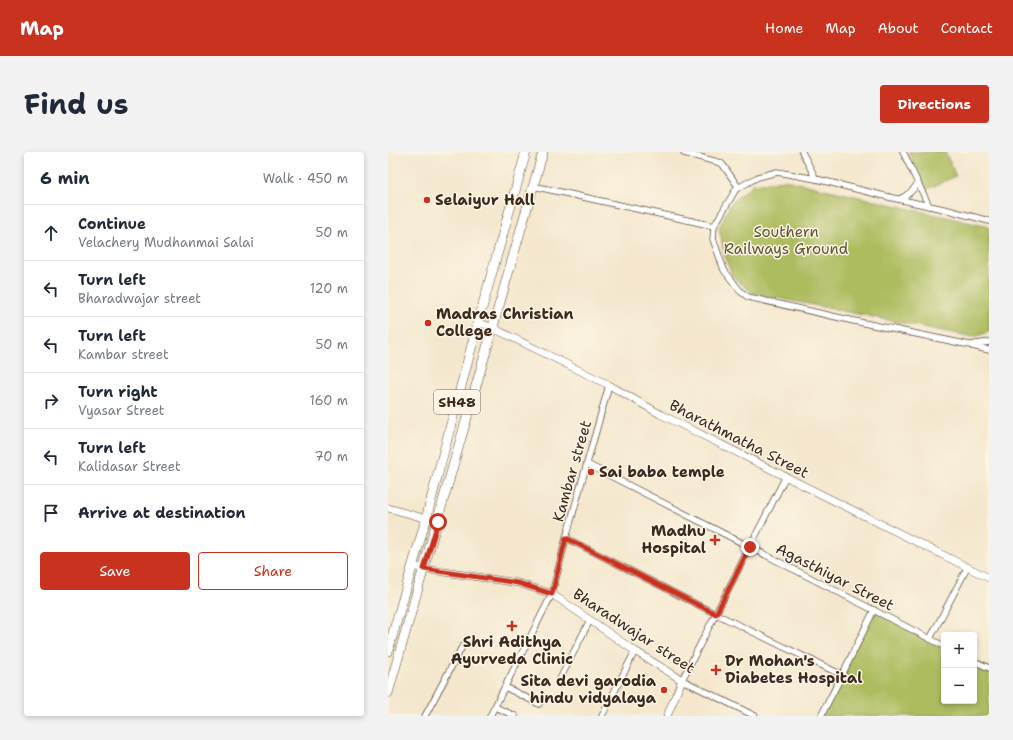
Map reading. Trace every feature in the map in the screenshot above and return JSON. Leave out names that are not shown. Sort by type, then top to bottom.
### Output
[{"type":"main road","name":"SH48","points":[[388,651],[426,519],[478,322],[526,152]]},
{"type":"main road","name":"SH48","points":[[388,693],[543,152]]},
{"type":"street","points":[[802,152],[816,178]]},
{"type":"street","points":[[902,152],[929,206]]},
{"type":"street","points":[[684,153],[720,163],[739,188]]},
{"type":"street","points":[[989,221],[816,178],[777,172],[758,177],[736,189],[714,226],[713,239],[724,270],[740,291],[748,297],[989,350]]},
{"type":"street","points":[[900,200],[914,190],[918,183]]},
{"type":"street","points":[[533,186],[714,226]]},
{"type":"street","name":"Bharathmatha Street","points":[[478,322],[609,385],[660,414],[989,578]]},
{"type":"street","points":[[970,345],[989,342]]},
{"type":"street","name":"Kambar street","points":[[490,716],[552,594],[566,538],[609,385]]},
{"type":"street","name":"Agasthiyar Street","points":[[587,464],[941,644]]},
{"type":"street","points":[[667,716],[682,680],[786,476]]},
{"type":"street","points":[[388,508],[438,522]]},
{"type":"street","points":[[566,538],[716,614],[842,675]]},
{"type":"street","name":"Bharadwajar street","points":[[413,566],[424,569],[518,583],[552,594],[635,651],[682,680],[755,716]]},
{"type":"street","points":[[930,639],[967,568]]},
{"type":"street","points":[[821,716],[874,610]]},
{"type":"street","points":[[559,681],[590,620]]},
{"type":"street","points":[[425,716],[462,647]]},
{"type":"street","points":[[602,716],[635,651]]},
{"type":"street","points":[[977,662],[989,668]]},
{"type":"street","points":[[505,687],[539,704]]},
{"type":"street","points":[[495,707],[515,716]]},
{"type":"green space","points":[[908,152],[945,152],[956,176],[925,190]]},
{"type":"green space","name":"Southern Railways Ground","points":[[785,180],[989,227],[989,332],[973,337],[753,293],[733,277],[725,257],[719,228],[731,203],[753,184]]},
{"type":"green space","points":[[874,610],[941,644],[941,704],[977,704],[977,662],[989,668],[989,716],[820,716]]},
{"type":"place","name":"Selaiyur Hall","points":[[427,200]]},
{"type":"place","name":"Madras Christian College","points":[[428,323]]},
{"type":"place","name":"Sai baba temple","points":[[591,472]]},
{"type":"place","name":"Madhu Hospital","points":[[715,540]]},
{"type":"place","name":"Shri Adithya Ayurveda Clinic","points":[[512,626]]},
{"type":"place","name":"Dr Mohan's Diabetes Hospital","points":[[716,670]]},
{"type":"place","name":"Sita devi garodia hindu vidyalaya","points":[[664,690]]},
{"type":"route","points":[[438,522],[424,569],[518,583],[552,594],[566,538],[716,614],[750,547]]}]
